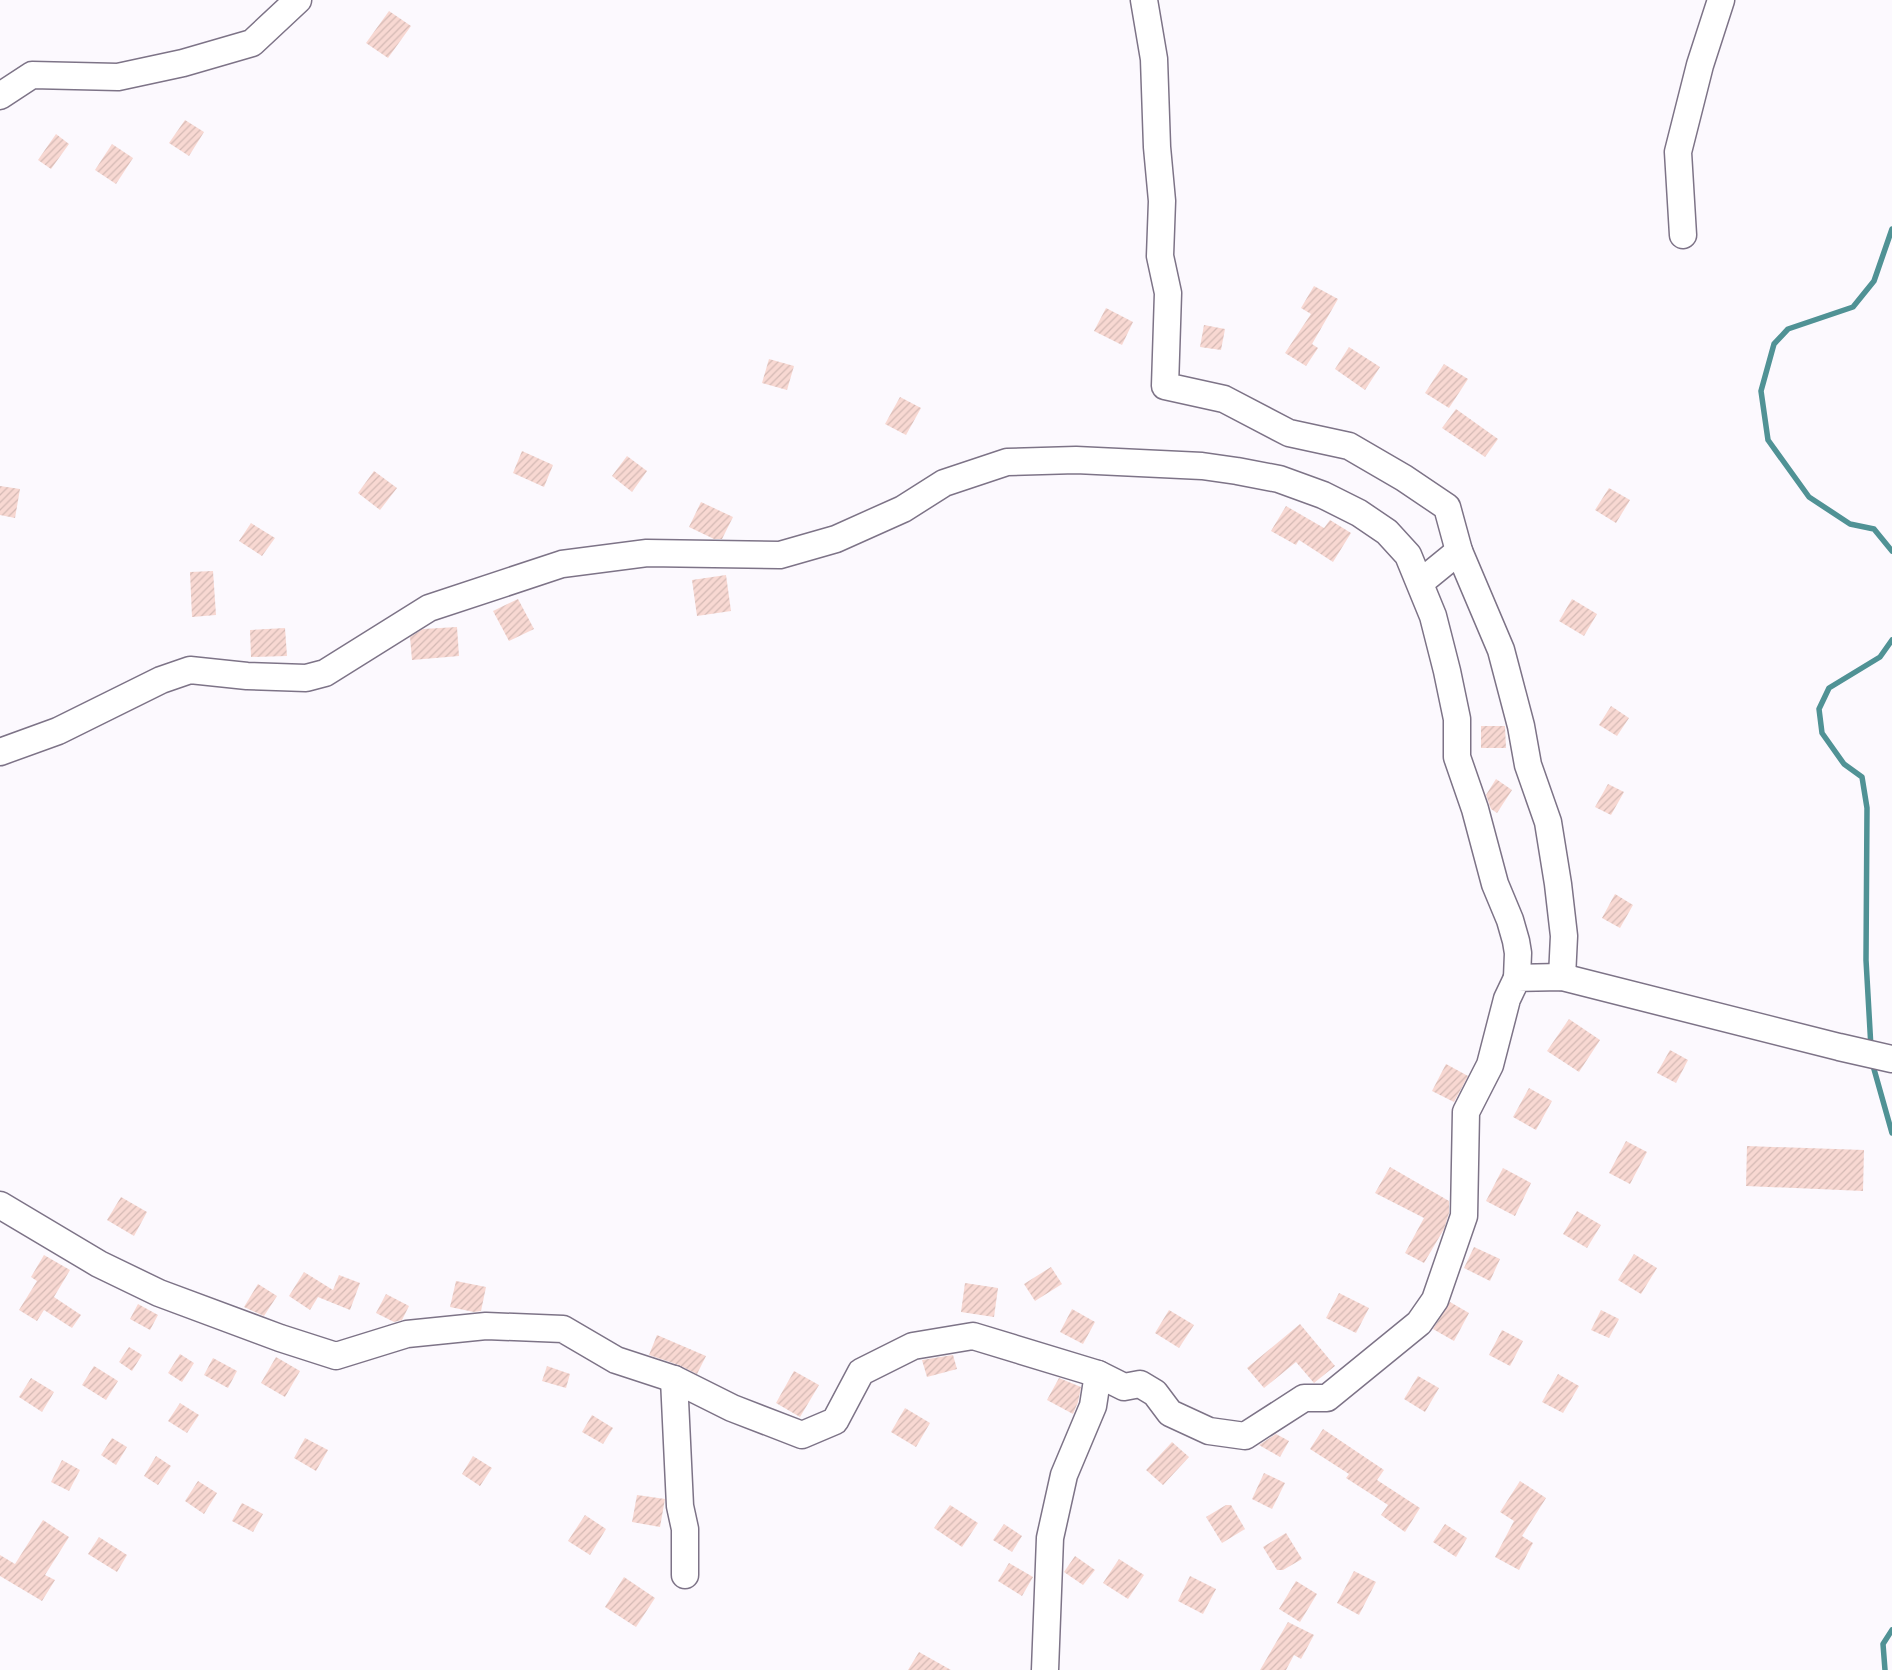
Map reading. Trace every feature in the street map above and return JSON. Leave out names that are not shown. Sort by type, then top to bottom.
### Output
[{"type":"street","points":[[0,96],[32,75],[118,77],[183,63],[252,43],[298,0]]},
{"type":"street","points":[[1144,0],[1154,58],[1157,147],[1162,200],[1160,256],[1168,293],[1165,386],[1224,399],[1289,433],[1349,446],[1404,478],[1446,507],[1459,551],[1501,650],[1521,726],[1528,765],[1548,822],[1564,936],[1562,977]]},
{"type":"street","points":[[1683,235],[1678,152],[1700,65],[1722,0]]},
{"type":"street","points":[[0,752],[58,730],[161,680],[190,670],[247,676],[306,678],[325,673],[429,608],[562,564],[647,553],[780,556],[836,539],[903,509],[944,483],[1007,462],[1076,460],[1202,466],[1279,479],[1323,494],[1359,512],[1387,532],[1408,555],[1432,616],[1457,719],[1457,757],[1475,809],[1495,884],[1510,920],[1518,953],[1517,978],[1507,999],[1490,1065],[1466,1112],[1464,1216],[1435,1300],[1419,1323],[1327,1398],[1304,1398],[1245,1436],[1209,1431],[1170,1413],[1155,1393],[1140,1384],[1124,1387],[1098,1374],[973,1336],[913,1346],[861,1372],[835,1421],[802,1435],[732,1408],[674,1379],[616,1360],[563,1329],[486,1326],[407,1334],[336,1356],[280,1338],[159,1294],[99,1264],[0,1205]]},
{"type":"street","points":[[1420,582],[1459,551]]},
{"type":"street","points":[[1517,978],[1562,977],[1878,1056]]},
{"type":"street","points":[[1045,1670],[1050,1538],[1064,1475],[1093,1406],[1098,1374]]},
{"type":"street","points":[[674,1379],[680,1506],[686,1529],[685,1575]]},
{"type":"building","points":[[389,11],[411,26],[388,58],[366,43]]},
{"type":"building","points":[[185,120],[204,132],[189,156],[169,143]]},
{"type":"building","points":[[56,134],[69,144],[51,169],[38,160]]},
{"type":"building","points":[[112,144],[133,158],[116,184],[95,170]]},
{"type":"building","points":[[1314,286],[1338,299],[1312,344],[1318,348],[1306,366],[1285,353],[1311,314],[1301,308]]},
{"type":"building","points":[[1106,308],[1133,322],[1122,345],[1094,331]]},
{"type":"building","points":[[1204,325],[1225,329],[1221,350],[1200,347]]},
{"type":"building","points":[[1349,347],[1380,367],[1365,390],[1335,369]]},
{"type":"building","points":[[769,359],[794,366],[787,390],[762,383]]},
{"type":"building","points":[[1444,364],[1468,379],[1449,408],[1425,393]]},
{"type":"building","points":[[900,397],[921,408],[906,435],[885,424]]},
{"type":"building","points":[[1456,409],[1498,439],[1485,457],[1442,428]]},
{"type":"building","points":[[522,451],[553,465],[544,487],[513,473]]},
{"type":"building","points":[[627,456],[647,471],[632,492],[612,476]]},
{"type":"building","points":[[374,471],[397,488],[380,510],[358,493]]},
{"type":"building","points":[[0,486],[20,489],[15,518],[0,515]]},
{"type":"building","points":[[1609,488],[1630,500],[1616,523],[1595,510]]},
{"type":"building","points":[[701,502],[733,517],[722,539],[714,539],[689,527]]},
{"type":"building","points":[[1286,506],[1324,528],[1330,520],[1351,533],[1333,562],[1299,540],[1296,545],[1271,531]]},
{"type":"building","points":[[251,523],[275,538],[262,556],[239,541]]},
{"type":"building","points":[[213,571],[216,615],[192,617],[190,572]]},
{"type":"building","points":[[726,575],[731,611],[697,616],[692,580]]},
{"type":"building","points":[[518,599],[534,629],[509,641],[493,611]]},
{"type":"building","points":[[1572,599],[1597,614],[1584,636],[1559,621]]},
{"type":"building","points":[[457,627],[459,656],[412,660],[410,637],[423,629]]},
{"type":"building","points":[[285,628],[287,656],[251,657],[250,630]]},
{"type":"building","points":[[1611,706],[1629,718],[1617,736],[1599,725]]},
{"type":"building","points":[[1481,726],[1505,726],[1506,748],[1481,748]]},
{"type":"building","points":[[1496,779],[1512,790],[1497,813],[1491,809],[1486,795]]},
{"type":"building","points":[[1608,784],[1624,792],[1611,815],[1595,807]]},
{"type":"building","points":[[1615,894],[1633,905],[1620,928],[1602,918]]},
{"type":"building","points":[[1569,1019],[1600,1040],[1579,1072],[1547,1051]]},
{"type":"building","points":[[1670,1050],[1688,1060],[1676,1083],[1657,1073]]},
{"type":"building","points":[[1446,1064],[1468,1076],[1454,1102],[1432,1091]]},
{"type":"building","points":[[1529,1088],[1552,1101],[1536,1130],[1513,1117]]},
{"type":"building","points":[[1626,1141],[1647,1152],[1630,1184],[1609,1173]]},
{"type":"building","points":[[1747,1146],[1864,1150],[1863,1191],[1746,1186]]},
{"type":"building","points":[[1390,1167],[1449,1201],[1449,1213],[1444,1229],[1424,1263],[1405,1253],[1424,1218],[1375,1193]]},
{"type":"building","points":[[1503,1168],[1531,1183],[1515,1216],[1486,1201]]},
{"type":"building","points":[[121,1197],[147,1212],[134,1236],[107,1220]]},
{"type":"building","points":[[1577,1211],[1601,1225],[1587,1248],[1563,1234]]},
{"type":"building","points":[[1474,1247],[1500,1259],[1490,1281],[1464,1268]]},
{"type":"building","points":[[1634,1254],[1657,1268],[1641,1294],[1618,1280]]},
{"type":"building","points":[[44,1255],[70,1270],[54,1297],[81,1315],[72,1328],[44,1310],[37,1321],[19,1310],[37,1281],[31,1277]]},
{"type":"building","points":[[1051,1267],[1062,1284],[1035,1301],[1024,1284]]},
{"type":"building","points":[[304,1272],[333,1290],[339,1275],[360,1283],[350,1310],[318,1297],[310,1310],[289,1296]]},
{"type":"building","points":[[456,1281],[486,1287],[481,1311],[474,1312],[450,1307]]},
{"type":"building","points":[[965,1283],[998,1288],[994,1317],[961,1312]]},
{"type":"building","points":[[258,1284],[277,1296],[264,1316],[244,1307]]},
{"type":"building","points":[[1339,1293],[1369,1308],[1356,1333],[1326,1318]]},
{"type":"building","points":[[386,1294],[409,1306],[402,1320],[394,1322],[376,1313]]},
{"type":"building","points":[[1450,1302],[1469,1313],[1454,1341],[1433,1329]]},
{"type":"building","points":[[138,1304],[158,1315],[150,1330],[130,1319]]},
{"type":"building","points":[[1072,1309],[1095,1322],[1083,1344],[1060,1332]]},
{"type":"building","points":[[1169,1310],[1194,1325],[1179,1348],[1155,1333]]},
{"type":"building","points":[[1601,1310],[1619,1319],[1609,1338],[1591,1330]]},
{"type":"building","points":[[1300,1324],[1335,1366],[1314,1383],[1296,1362],[1264,1388],[1247,1368]]},
{"type":"building","points":[[1502,1330],[1523,1341],[1510,1366],[1489,1355]]},
{"type":"building","points":[[657,1335],[706,1356],[697,1374],[679,1365],[649,1355]]},
{"type":"building","points":[[129,1347],[142,1355],[132,1371],[119,1362]]},
{"type":"building","points":[[180,1354],[194,1363],[182,1382],[168,1373]]},
{"type":"building","points":[[953,1355],[957,1369],[927,1377],[922,1360]]},
{"type":"building","points":[[276,1357],[300,1371],[285,1397],[261,1383]]},
{"type":"building","points":[[213,1358],[237,1371],[228,1388],[204,1375]]},
{"type":"building","points":[[94,1366],[118,1381],[106,1400],[82,1385]]},
{"type":"building","points":[[547,1366],[570,1374],[566,1388],[542,1381]]},
{"type":"building","points":[[794,1371],[819,1385],[800,1417],[776,1403]]},
{"type":"building","points":[[1558,1374],[1579,1386],[1563,1413],[1542,1402]]},
{"type":"building","points":[[1418,1376],[1439,1388],[1425,1412],[1404,1399]]},
{"type":"building","points":[[31,1378],[54,1392],[42,1412],[19,1397]]},
{"type":"building","points":[[1059,1378],[1081,1387],[1073,1414],[1047,1400]]},
{"type":"building","points":[[180,1403],[199,1415],[187,1433],[168,1421]]},
{"type":"building","points":[[905,1408],[930,1423],[916,1447],[891,1432]]},
{"type":"building","points":[[592,1415],[613,1428],[603,1444],[582,1432]]},
{"type":"building","points":[[1323,1429],[1384,1470],[1377,1480],[1420,1508],[1405,1532],[1381,1515],[1388,1505],[1346,1478],[1349,1474],[1310,1449]]},
{"type":"building","points":[[1276,1434],[1289,1441],[1280,1457],[1259,1445]]},
{"type":"building","points":[[112,1438],[127,1447],[116,1465],[101,1455]]},
{"type":"building","points":[[305,1438],[328,1450],[316,1471],[294,1458]]},
{"type":"building","points":[[1172,1442],[1189,1457],[1163,1485],[1146,1470]]},
{"type":"building","points":[[156,1456],[171,1466],[158,1485],[144,1476]]},
{"type":"building","points":[[473,1456],[492,1468],[480,1486],[462,1474]]},
{"type":"building","points":[[62,1460],[80,1470],[69,1491],[51,1482]]},
{"type":"building","points":[[1264,1473],[1285,1483],[1272,1509],[1252,1499]]},
{"type":"building","points":[[198,1481],[217,1493],[204,1514],[185,1501]]},
{"type":"building","points":[[1520,1481],[1546,1498],[1522,1536],[1533,1543],[1519,1570],[1495,1557],[1514,1521],[1500,1512]]},
{"type":"building","points":[[637,1495],[665,1499],[660,1527],[632,1522]]},
{"type":"building","points":[[242,1503],[263,1514],[253,1532],[232,1521]]},
{"type":"building","points":[[950,1505],[978,1523],[962,1547],[934,1528]]},
{"type":"building","points":[[1226,1505],[1231,1505],[1245,1529],[1222,1543],[1206,1517]]},
{"type":"building","points":[[585,1515],[606,1529],[590,1555],[568,1541]]},
{"type":"building","points":[[43,1520],[69,1537],[45,1575],[55,1580],[42,1601],[0,1576],[0,1555],[15,1564]]},
{"type":"building","points":[[1004,1524],[1022,1536],[1012,1552],[993,1540]]},
{"type":"building","points":[[1445,1524],[1467,1538],[1456,1557],[1433,1542]]},
{"type":"building","points":[[1286,1533],[1302,1559],[1283,1570],[1277,1570],[1263,1547]]},
{"type":"building","points":[[99,1537],[127,1555],[117,1572],[88,1554]]},
{"type":"building","points":[[1075,1556],[1095,1570],[1083,1585],[1064,1572]]},
{"type":"building","points":[[1119,1559],[1144,1575],[1128,1599],[1103,1583]]},
{"type":"building","points":[[1009,1563],[1033,1577],[1022,1596],[998,1581]]},
{"type":"building","points":[[1354,1571],[1376,1582],[1359,1615],[1337,1603]]},
{"type":"building","points":[[1190,1576],[1216,1589],[1203,1614],[1178,1601]]},
{"type":"building","points":[[624,1577],[655,1598],[636,1627],[605,1607]]},
{"type":"building","points":[[1296,1581],[1317,1594],[1300,1622],[1279,1609]]},
{"type":"building","points":[[1288,1622],[1314,1635],[1301,1659],[1294,1655],[1286,1670],[1260,1670]]},
{"type":"building","points":[[919,1652],[951,1670],[908,1670]]},
{"type":"waterway","points":[[1892,229],[1874,281],[1853,307],[1788,329],[1774,344],[1761,391],[1768,440],[1809,497],[1850,524],[1874,529],[1892,551]]},
{"type":"waterway","points":[[1871,1048],[1866,960],[1867,808],[1862,777],[1844,764],[1822,733],[1819,709],[1829,688],[1880,657],[1892,640]]},
{"type":"waterway","points":[[1872,1062],[1892,1133]]},
{"type":"waterway","points":[[1885,1670],[1883,1644],[1892,1630]]}]
